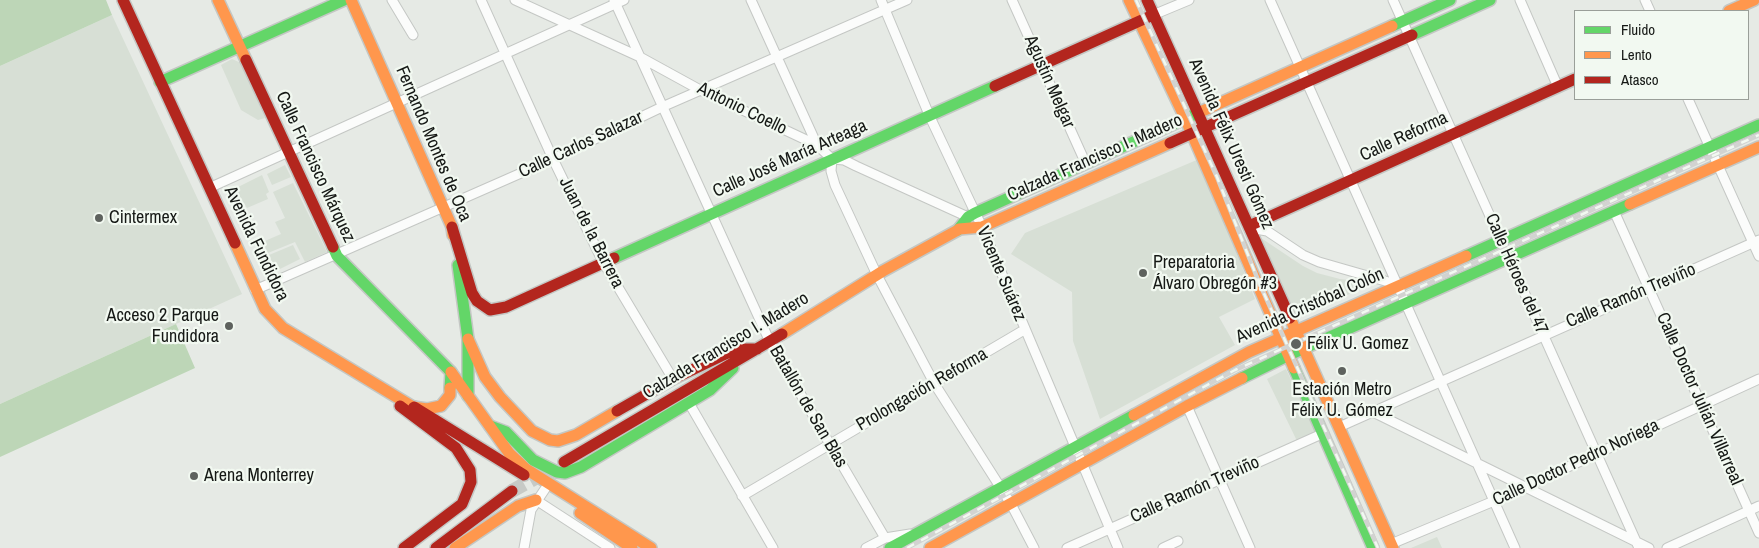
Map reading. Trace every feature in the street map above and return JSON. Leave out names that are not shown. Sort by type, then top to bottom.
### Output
[{"type":"main road","name":"Avenida Fundidora","points":[[123,0],[265,309],[283,328],[521,473],[632,548]]},
{"type":"main road","name":"Calle Francisco Márquez","points":[[218,0],[337,256],[451,372],[509,453],[526,469],[651,548]]},
{"type":"main road","points":[[160,82],[344,0]]},
{"type":"main road","name":"Fernando Montes de Oca","points":[[350,0],[452,227],[468,339],[468,396]]},
{"type":"main road","name":"Avenida Félix Uresti Gómez","points":[[1129,0],[1186,120],[1373,548]]},
{"type":"main road","name":"Avenida Félix Uresti Gómez","points":[[1147,0],[1297,330],[1392,546]]},
{"type":"main road","name":"Calzada Francisco I. Madero","points":[[564,462],[770,342],[877,275],[959,229],[972,215],[1450,0]]},
{"type":"main road","name":"Calzada Francisco I. Madero","points":[[959,229],[982,227],[1205,129],[1490,0]]},
{"type":"main road","points":[[1731,10],[1754,0]]},
{"type":"main road","name":"Calle José María Arteaga","points":[[452,227],[462,254],[472,294],[481,305],[490,310],[506,307],[1154,15]]},
{"type":"main road","name":"Calle Reforma","points":[[1249,227],[1574,80]]},
{"type":"main road","name":"Avenida Cristóbal Colón","points":[[888,543],[919,532],[1237,358],[1759,125]]},
{"type":"main road","name":"Avenida Cristóbal Colón","points":[[930,548],[1187,406],[1288,355],[1759,147]]},
{"type":"main road","points":[[468,339],[490,386],[524,424],[550,440],[568,440],[674,379],[737,349],[758,349]]},
{"type":"main road","points":[[490,426],[506,432],[533,460],[557,472],[565,473],[580,467],[716,386],[740,359]]},
{"type":"main road","points":[[414,407],[434,409],[445,403],[450,395],[451,372]]},
{"type":"main road","points":[[389,394],[406,412],[456,448],[464,459],[471,482],[462,504],[404,548]]},
{"type":"main road","points":[[436,548],[512,491]]},
{"type":"main road","points":[[455,548],[518,506],[536,500]]},
{"type":"street","points":[[392,0],[413,35]]},
{"type":"street","name":"Juan de la Barrera","points":[[481,0],[553,159],[604,262],[674,379]]},
{"type":"street","name":"Antonio Coello","points":[[514,0],[640,58],[817,145],[832,159],[850,163],[972,215]]},
{"type":"street","points":[[751,0],[817,145]]},
{"type":"street","name":"Vicente Suárez","points":[[881,0],[972,215],[982,227],[1024,330],[1118,548]]},
{"type":"street","name":"Calle Carlos Salazar","points":[[255,290],[337,256],[553,159],[662,107],[907,0]]},
{"type":"street","name":"Agustín Melgar","points":[[1012,0],[1086,164]]},
{"type":"street","name":"Calle José María Arteaga","points":[[1154,15],[1189,0]]},
{"type":"street","points":[[1270,0],[1442,380],[1515,548]]},
{"type":"street","name":"Calle Héroes del 47","points":[[1392,0],[1454,133],[1638,545]]},
{"type":"street","points":[[1520,0],[1558,87]]},
{"type":"street","points":[[209,188],[505,55],[618,1]]},
{"type":"street","name":"Batallón de San Blas","points":[[618,1],[640,58],[770,342],[888,543]]},
{"type":"street","points":[[1688,100],[1717,165],[1756,241],[1759,256]]},
{"type":"street","points":[[832,159],[831,171],[835,186],[877,275],[934,384],[1011,504],[1034,548]]},
{"type":"street","name":"Calle Doctor Julián Villarreal","points":[[1614,210],[1759,533]]},
{"type":"street","points":[[1249,227],[1267,231],[1302,256],[1399,285]]},
{"type":"street","name":"Calle Ramón Treviño","points":[[1339,427],[1543,334],[1650,289],[1756,241]]},
{"type":"street","name":"Prolongación Reforma","points":[[742,496],[1024,330]]},
{"type":"street","name":"Calle Doctor Pedro Noriega","points":[[1392,546],[1759,379]]},
{"type":"street","points":[[689,403],[773,548]]},
{"type":"street","points":[[1187,406],[1250,548]]},
{"type":"street","points":[[1373,412],[1477,462],[1638,545],[1649,548]]},
{"type":"street","name":"Calle Ramón Treviño","points":[[1067,548],[1324,434]]},
{"type":"street","points":[[524,548],[529,519],[536,500],[545,489]]},
{"type":"street","points":[[536,500],[610,548]]},
{"type":"street","points":[[1666,548],[1759,506]]},
{"type":"street","points":[[1163,548],[1178,542]]},
{"type":"street","points":[[866,548],[888,543]]},
{"type":"shaded area","name":"Cintermex","points":[[112,15],[242,294],[0,404],[0,66]]},
{"type":"shaded area","points":[[232,59],[241,63],[265,118],[258,120],[241,110],[221,65]]},
{"type":"shaded area","name":"Preparatoria Álvaro Obregón #3","points":[[1199,159],[1255,299],[1219,317],[1235,345],[1100,419],[1073,341],[1072,292],[1011,254],[1025,233]]},
{"type":"shaded area","points":[[285,165],[291,177],[272,185],[267,174]]},
{"type":"shaded area","points":[[262,175],[269,192],[266,194],[268,199],[247,208],[244,203],[240,204],[232,190]]},
{"type":"shaded area","points":[[293,183],[327,252],[305,262],[295,242],[263,255],[258,244],[281,234],[275,222],[285,218],[273,192]]},
{"type":"shaded area","points":[[1261,238],[1317,273],[1340,279],[1373,283],[1296,319]]},
{"type":"shaded area","points":[[293,245],[300,259],[276,271],[269,255]]},
{"type":"shaded area","points":[[1286,369],[1316,433],[1297,441],[1267,379]]},
{"type":"shaded area","points":[[1437,537],[1442,548],[1411,548]]},
{"type":"green space","points":[[0,0],[106,0],[112,15],[0,66]]},
{"type":"green space","points":[[176,324],[195,368],[0,457],[0,404]]},
{"type":"tunnel","points":[[512,491],[548,471]]},
{"type":"railway","points":[[1136,0],[1217,177],[1258,280],[1378,548]]},
{"type":"railway","points":[[907,548],[1235,370],[1759,135]]},
{"type":"traffic: fast","points":[[160,82],[344,0]]},
{"type":"traffic: fast","points":[[1392,26],[1450,0]]},
{"type":"traffic: fast","points":[[1412,35],[1490,0]]},
{"type":"traffic: fast","points":[[614,258],[995,86]]},
{"type":"traffic: fast","points":[[958,230],[968,217],[975,213],[1198,113]]},
{"type":"traffic: fast","points":[[1466,256],[1759,125]]},
{"type":"traffic: fast","points":[[1242,378],[1289,355],[1630,204]]},
{"type":"traffic: fast","points":[[333,247],[337,256],[451,372],[450,388]]},
{"type":"traffic: fast","points":[[458,265],[468,339],[468,396]]},
{"type":"traffic: fast","points":[[490,426],[506,432],[533,460],[557,472],[565,473],[581,467],[710,390],[733,368]]},
{"type":"traffic: fast","points":[[1294,368],[1373,548]]},
{"type":"traffic: fast","points":[[890,548],[1134,415]]},
{"type":"traffic: slow","points":[[218,0],[246,60]]},
{"type":"traffic: slow","points":[[351,0],[452,227],[453,235]]},
{"type":"traffic: slow","points":[[1129,0],[1186,120],[1294,368]]},
{"type":"traffic: slow","points":[[1731,10],[1754,0]]},
{"type":"traffic: slow","points":[[1198,113],[1392,26]]},
{"type":"traffic: slow","points":[[959,229],[982,227],[1170,143]]},
{"type":"traffic: slow","points":[[1630,204],[1759,147]]},
{"type":"traffic: slow","points":[[782,334],[883,271],[958,230]]},
{"type":"traffic: slow","points":[[235,243],[265,309],[283,328],[413,407],[427,409],[441,406],[450,395],[450,388]]},
{"type":"traffic: slow","points":[[1134,415],[1249,352],[1466,256]]},
{"type":"traffic: slow","points":[[1290,318],[1393,548]]},
{"type":"traffic: slow","points":[[468,339],[485,377],[500,397],[532,431],[550,440],[558,441],[576,435],[617,411]]},
{"type":"traffic: slow","points":[[451,372],[509,453],[526,469],[651,548]]},
{"type":"traffic: slow","points":[[930,548],[1187,406],[1242,378]]},
{"type":"traffic: slow","points":[[455,548],[518,506],[536,500]]},
{"type":"traffic: slow","points":[[580,513],[632,548]]},
{"type":"traffic: jam","points":[[123,0],[235,243]]},
{"type":"traffic: jam","points":[[1147,0],[1290,318]]},
{"type":"traffic: jam","points":[[995,86],[1153,15]]},
{"type":"traffic: jam","points":[[1170,143],[1412,35]]},
{"type":"traffic: jam","points":[[246,60],[333,247]]},
{"type":"traffic: jam","points":[[1249,226],[1574,79]]},
{"type":"traffic: jam","points":[[452,227],[472,293],[477,301],[490,310],[506,307],[614,258]]},
{"type":"traffic: jam","points":[[564,462],[782,334]]},
{"type":"traffic: jam","points":[[617,411],[673,379],[721,356],[737,349],[757,349]]},
{"type":"traffic: jam","points":[[400,406],[456,448],[470,470],[471,482],[462,504],[404,548]]},
{"type":"traffic: jam","points":[[414,407],[524,475]]},
{"type":"traffic: jam","points":[[436,548],[512,491]]},
{"type":"place","name":"Cintermex","points":[[99,218]]},
{"type":"place","name":"Preparatoria Álvaro Obregón #3","points":[[1143,273]]},
{"type":"place","name":"Acceso 2 Parque Fundidora","points":[[229,326]]},
{"type":"place","name":"Félix U. Gomez","points":[[1296,344]]},
{"type":"place","name":"Estación Metro Félix U. Gómez","points":[[1342,371]]},
{"type":"place","name":"Arena Monterrey","points":[[194,476]]}]
